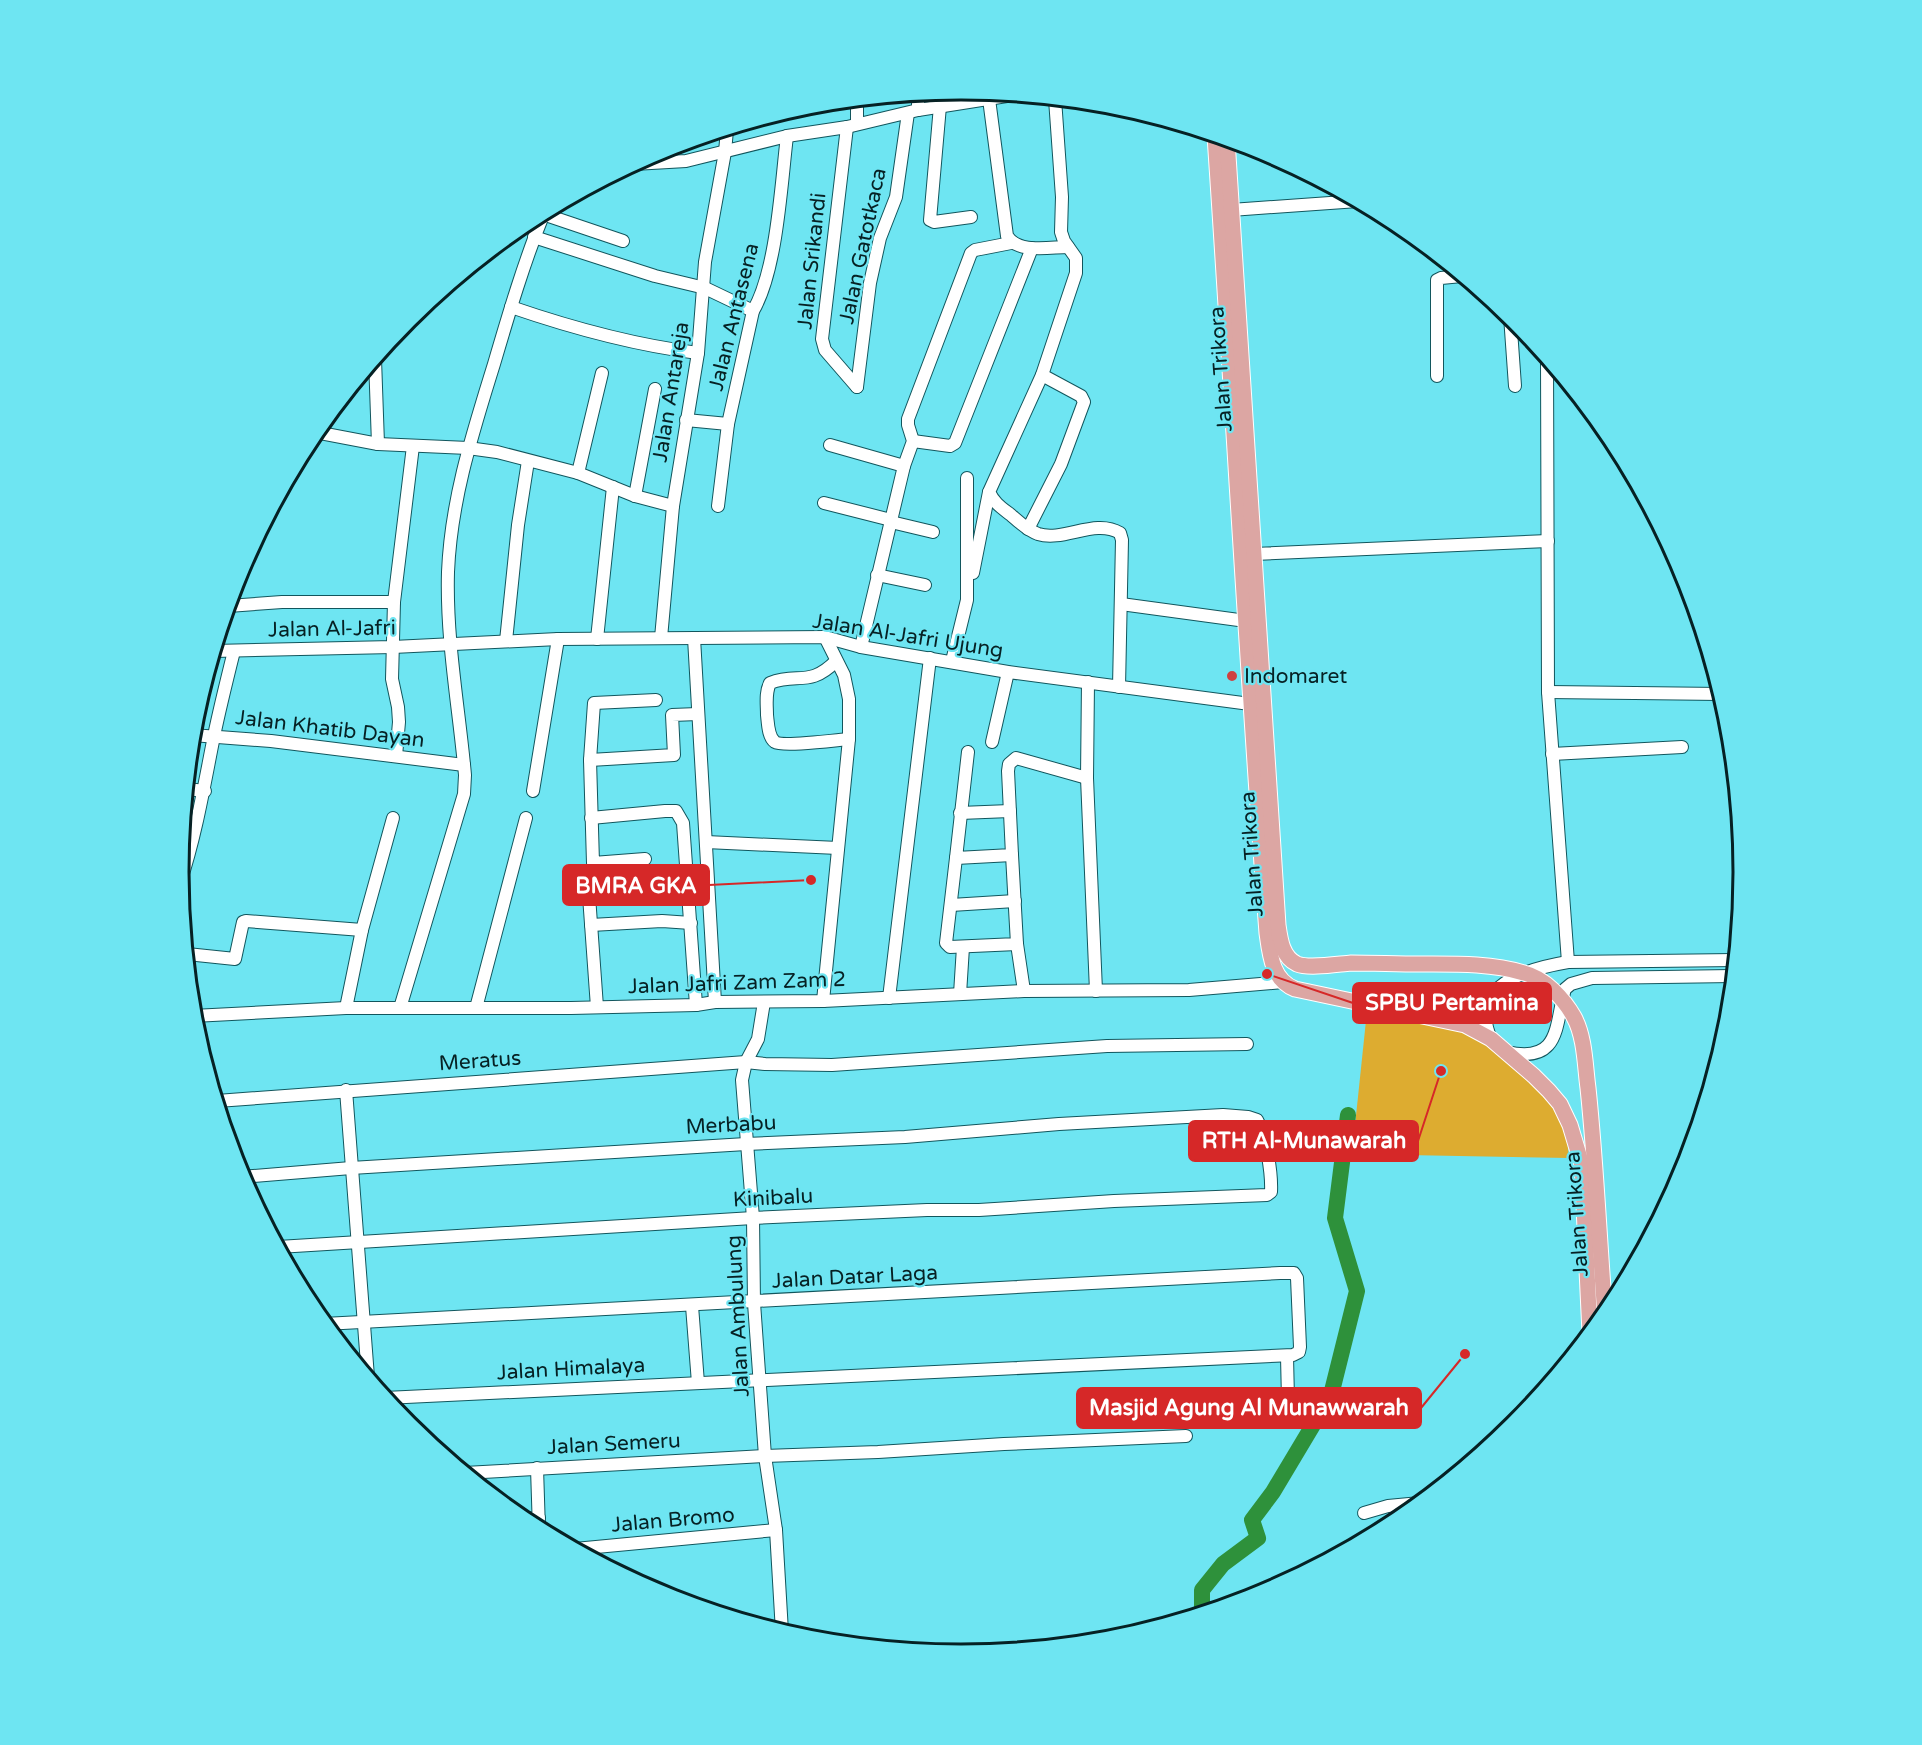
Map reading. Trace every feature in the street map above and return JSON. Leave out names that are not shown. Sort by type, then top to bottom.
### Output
[{"type":"main road","name":"Jalan Trikora","points":[[1215,143],[1250,704],[1262,778]]},
{"type":"main road","name":"Jalan Trikora","points":[[1227,148],[1254,554],[1269,951],[1272,964],[1283,982],[1306,992],[1465,1025],[1491,1040],[1549,1091],[1560,1104],[1570,1125],[1582,1165],[1595,1291],[1601,1304]]},
{"type":"main road","name":"Jalan Trikora","points":[[1263,798],[1280,943],[1291,959],[1298,964],[1307,966],[1357,963],[1456,964],[1526,973],[1546,985],[1562,999],[1575,1018],[1582,1044],[1594,1140],[1595,1291],[1592,1316]]},
{"type":"street","points":[[658,163],[686,161],[787,136],[977,101]]},
{"type":"street","points":[[989,101],[1005,231],[1011,243]]},
{"type":"street","name":"Jalan Gatotkaca","points":[[857,387],[870,283],[880,238],[896,197],[916,102]]},
{"type":"street","points":[[940,106],[930,220],[934,222],[971,217]]},
{"type":"street","points":[[952,661],[989,492],[1042,375],[1076,273],[1076,258],[1064,241],[1060,223],[1062,197],[1056,106]]},
{"type":"street","name":"Jalan Srikandi","points":[[855,108],[822,339],[825,350],[857,387]]},
{"type":"street","name":"Jalan Antasena","points":[[718,506],[728,424],[753,311],[762,295],[767,276],[787,136]]},
{"type":"street","name":"Jalan Antareja","points":[[661,638],[673,506],[698,353],[705,288],[705,262],[726,137]]},
{"type":"street","points":[[1231,210],[1343,202]]},
{"type":"street","points":[[554,217],[623,241]]},
{"type":"street","points":[[400,1008],[464,794],[464,765],[451,644],[448,571],[453,512],[468,448],[538,228]]},
{"type":"street","points":[[534,237],[655,276],[705,288],[753,311]]},
{"type":"street","points":[[861,647],[904,466],[913,441],[908,424],[971,253],[975,250],[1011,243],[1032,248],[1068,247]]},
{"type":"street","points":[[913,441],[950,446],[955,443],[1032,248]]},
{"type":"street","points":[[1437,376],[1437,280],[1452,277]]},
{"type":"street","points":[[511,307],[565,326],[666,349],[698,353]]},
{"type":"street","points":[[1511,331],[1515,386]]},
{"type":"street","points":[[375,370],[378,444]]},
{"type":"street","points":[[1547,371],[1548,692],[1568,962]]},
{"type":"street","points":[[578,473],[602,373]]},
{"type":"street","points":[[1028,530],[1061,464],[1084,402],[1081,396],[1042,375]]},
{"type":"street","points":[[635,496],[655,389]]},
{"type":"street","points":[[686,420],[728,424]]},
{"type":"street","points":[[328,432],[378,444],[468,448],[497,452],[578,473],[635,496],[673,506]]},
{"type":"street","points":[[830,445],[904,466]]},
{"type":"street","points":[[396,756],[399,707],[392,679],[394,602],[413,446]]},
{"type":"street","points":[[506,641],[518,525],[528,461]]},
{"type":"street","points":[[967,478],[967,600]]},
{"type":"street","points":[[597,639],[613,487]]},
{"type":"street","points":[[989,492],[993,501],[1028,530],[1046,536],[1106,528],[1120,533],[1122,540],[1119,687]]},
{"type":"street","points":[[824,503],[933,532]]},
{"type":"street","points":[[1254,554],[1548,541]]},
{"type":"street","points":[[877,575],[925,585]]},
{"type":"street","points":[[237,605],[282,602],[394,602]]},
{"type":"street","points":[[1121,604],[1246,621]]},
{"type":"street","points":[[823,1001],[849,739],[849,699],[844,675],[825,637]]},
{"type":"street","name":"Jalan Al-Jafri Ujung","points":[[451,644],[558,639],[825,637],[861,647],[1008,672],[1250,704]]},
{"type":"street","points":[[694,638],[715,1002]]},
{"type":"street","points":[[533,790],[558,639]]},
{"type":"street","name":"Jalan Al-Jafri","points":[[222,651],[451,644]]},
{"type":"street","points":[[190,836],[205,791],[214,735],[234,651]]},
{"type":"street","points":[[889,998],[930,658]]},
{"type":"street","points":[[836,661],[824,673],[811,678],[770,683],[767,697],[769,732],[773,741],[777,743],[792,744],[849,739]]},
{"type":"street","points":[[992,742],[1008,672]]},
{"type":"street","points":[[1088,682],[1087,778],[1096,992]]},
{"type":"street","points":[[1548,692],[1712,694]]},
{"type":"street","points":[[645,859],[593,862],[590,760],[594,703],[656,700]]},
{"type":"street","points":[[590,760],[674,755],[672,715],[698,714]]},
{"type":"street","name":"Jalan Khatib Dayan","points":[[202,735],[464,765]]},
{"type":"street","points":[[1552,754],[1682,747]]},
{"type":"street","points":[[968,752],[946,945],[950,948],[1017,944]]},
{"type":"street","points":[[1024,991],[1017,944],[1009,764],[1016,758],[1087,778]]},
{"type":"street","points":[[194,790],[205,791]]},
{"type":"street","points":[[591,818],[676,811],[683,824],[696,1005]]},
{"type":"street","points":[[960,813],[1010,811]]},
{"type":"street","points":[[346,1008],[363,930],[393,818]]},
{"type":"street","points":[[476,1008],[526,818]]},
{"type":"street","points":[[706,842],[838,848]]},
{"type":"street","points":[[956,858],[1012,855]]},
{"type":"street","points":[[589,896],[597,1007]]},
{"type":"street","points":[[951,905],[1015,901]]},
{"type":"street","points":[[194,955],[235,958],[243,922],[246,921],[363,930]]},
{"type":"street","points":[[591,925],[662,921],[691,923]]},
{"type":"street","points":[[960,994],[963,947]]},
{"type":"street","points":[[1491,1040],[1486,1028],[1486,1016],[1492,996],[1504,982],[1526,973],[1568,962],[1727,960]]},
{"type":"street","points":[[1506,1052],[1529,1055],[1545,1047],[1552,1040],[1560,1018],[1565,988],[1571,984],[1592,978],[1726,976]]},
{"type":"street","name":"Jalan Jafri Zam Zam 2","points":[[203,1015],[346,1008],[696,1005],[715,1002],[823,1001],[1024,991],[1199,990],[1283,982]]},
{"type":"street","name":"Jalan Ambulung","points":[[764,1002],[758,1039],[746,1062],[742,1080],[753,1218],[754,1303],[765,1456],[776,1530],[781,1623]]},
{"type":"street","name":"Meratus","points":[[224,1100],[746,1062],[832,1065],[1107,1047],[1247,1044]]},
{"type":"street","points":[[346,1090],[367,1364]]},
{"type":"street","name":"Merbabu","points":[[252,1176],[746,1144],[905,1137],[1059,1124],[1223,1115],[1257,1120],[1262,1131],[1267,1156],[1271,1193]]},
{"type":"street","name":"Kinibalu","points":[[285,1245],[753,1218],[979,1210],[1271,1193]]},
{"type":"street","name":"Jalan Datar Laga","points":[[335,1323],[1294,1273],[1297,1278],[1300,1347],[1297,1354],[1287,1356]]},
{"type":"street","points":[[692,1306],[698,1383]]},
{"type":"street","points":[[1287,1356],[1288,1400]]},
{"type":"street","name":"Jalan Himalaya","points":[[396,1397],[1287,1356]]},
{"type":"street","name":"Jalan Semeru","points":[[477,1473],[765,1456],[1186,1436]]},
{"type":"street","points":[[537,1468],[539,1518]]},
{"type":"street","points":[[1364,1513],[1388,1506],[1403,1505]]},
{"type":"street","name":"Jalan Bromo","points":[[588,1548],[776,1530]]},
{"type":"shaded area","points":[[1367,1011],[1484,1039],[1546,1096],[1560,1117],[1567,1138],[1569,1158],[1352,1154]]},
{"type":"waterway","points":[[1202,1606],[1202,1590],[1223,1564],[1258,1538],[1252,1520],[1273,1492],[1331,1395],[1357,1291],[1335,1218],[1348,1115]]},
{"type":"place","name":"Indomaret","points":[[1232,676]]},
{"type":"place","name":"BMRA GKA","points":[[811,880]]},
{"type":"place","name":"SPBU Pertamina","points":[[1267,974]]},
{"type":"place","name":"RTH Al-Munawarah","points":[[1441,1071]]},
{"type":"place","name":"Masjid Agung Al Munawwarah","points":[[1465,1354]]}]
